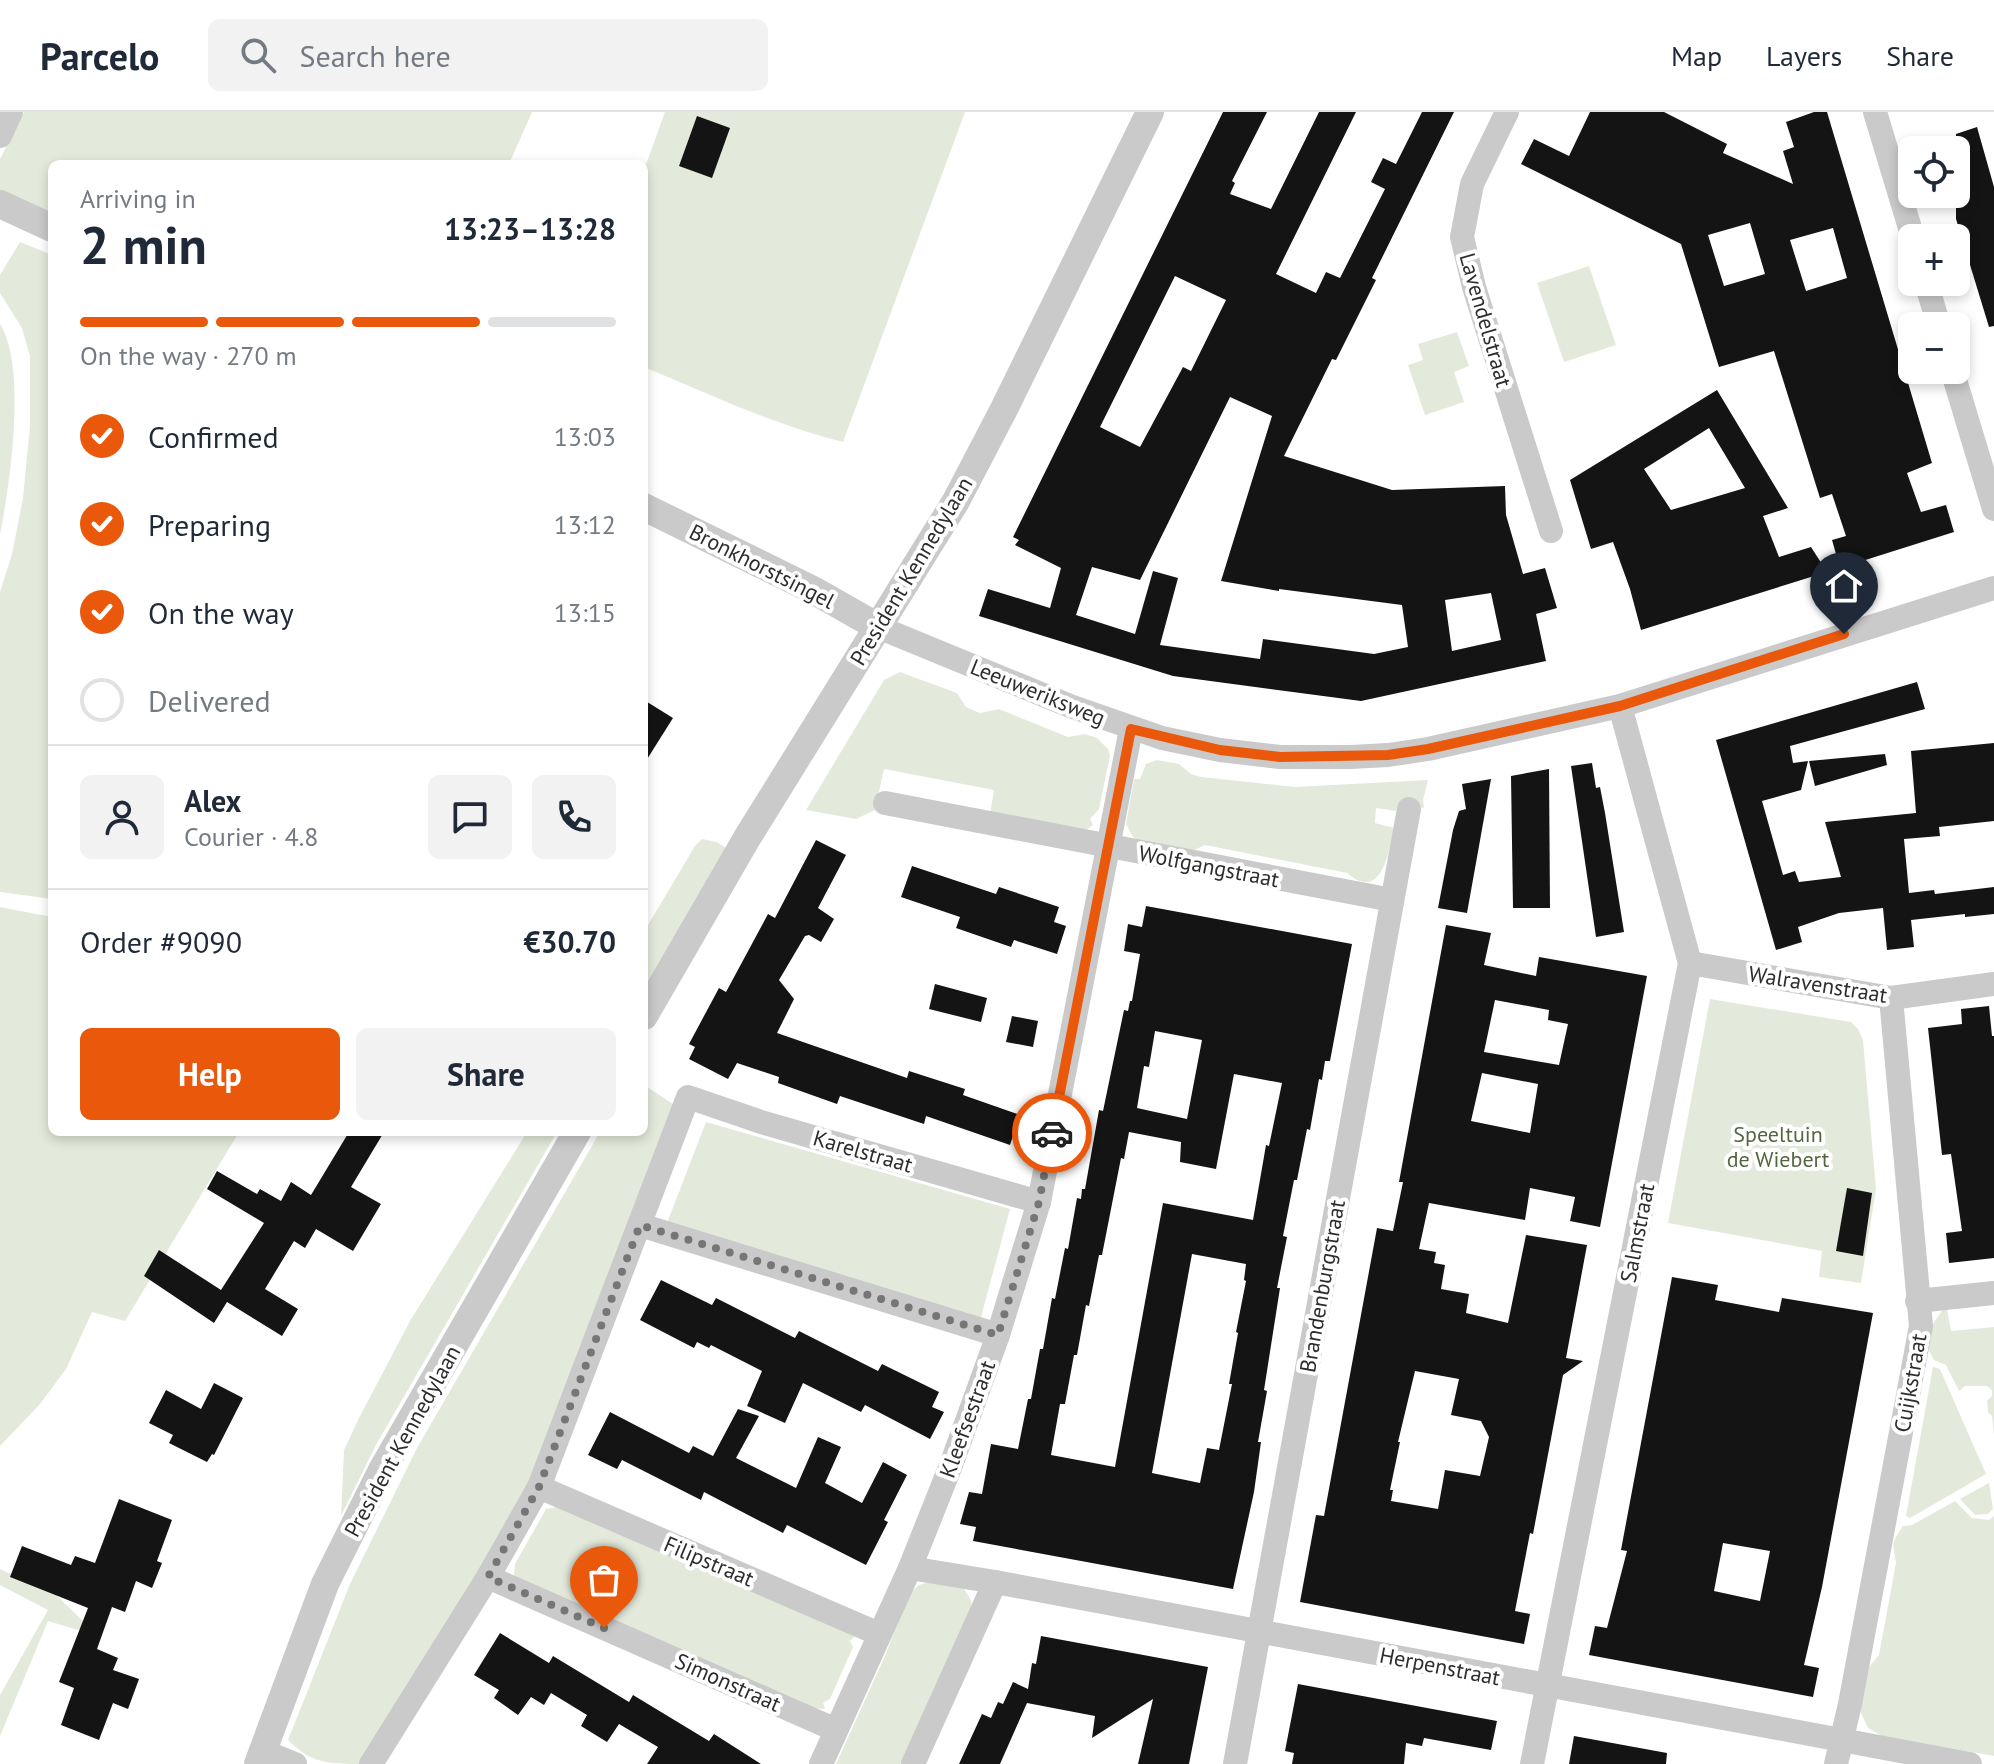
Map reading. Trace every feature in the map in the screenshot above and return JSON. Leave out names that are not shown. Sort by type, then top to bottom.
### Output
[{"type":"street","points":[[0,136],[11,112]]},
{"type":"street","name":"President Kennedylaan","points":[[648,1009],[747,838],[956,501],[1150,112]]},
{"type":"street","name":"Lavendelstraat","points":[[1507,112],[1472,184],[1462,237],[1474,287],[1551,531]]},
{"type":"street","points":[[1875,112],[1909,224]]},
{"type":"street","points":[[0,204],[48,226]]},
{"type":"street","points":[[1956,384],[1994,509]]},
{"type":"street","name":"Bronkhorstsingel","points":[[648,509],[813,590],[878,627]]},
{"type":"street","name":"Leeuweriksweg","points":[[878,627],[1131,729],[1220,750],[1280,757],[1388,755],[1620,706],[1994,588]]},
{"type":"street","name":"Salmstraat","points":[[1532,1764],[1690,963],[1620,706]]},
{"type":"street","name":"Kleefsestraat","points":[[821,1764],[910,1568],[998,1335],[1039,1202],[1131,729]]},
{"type":"street","name":"Wolfgangstraat","points":[[885,803],[1392,900]]},
{"type":"street","name":"Brandenburgstraat","points":[[1235,1764],[1409,809]]},
{"type":"street","name":"Walravenstraat","points":[[1690,963],[1891,998],[1994,984]]},
{"type":"street","name":"Cuijkstraat","points":[[1838,1753],[1850,1704],[1921,1326],[1891,998]]},
{"type":"street","name":"Karelstraat","points":[[640,1225],[688,1097],[761,1122],[1039,1202]]},
{"type":"street","name":"President Kennedylaan","points":[[261,1757],[325,1584],[382,1470],[575,1136]]},
{"type":"street","points":[[371,1764],[488,1577],[539,1487],[640,1225],[998,1335]]},
{"type":"street","points":[[1917,1301],[1994,1293]]},
{"type":"street","name":"Filipstraat","points":[[539,1487],[879,1634]]},
{"type":"street","name":"Herpenstraat","points":[[910,1568],[1549,1686],[1838,1753],[1970,1764]]},
{"type":"street","name":"Simonstraat","points":[[488,1577],[836,1730]]},
{"type":"street","points":[[913,1764],[995,1582]]},
{"type":"street","points":[[261,1757],[295,1764]]},
{"type":"green space","points":[[24,112],[532,112],[511,160],[48,160],[48,211],[0,190],[0,159]]},
{"type":"green space","points":[[665,112],[965,112],[843,442],[767,418],[648,369],[648,160]]},
{"type":"green space","points":[[20,242],[48,253],[48,898],[0,892],[0,592],[12,554],[23,498],[30,426],[30,356],[22,328],[0,293],[0,275]]},
{"type":"green space","points":[[1589,266],[1616,345],[1564,362],[1537,283]]},
{"type":"green space","points":[[0,324],[8,343],[15,396],[12,457],[0,534]]},
{"type":"green space","points":[[1457,332],[1469,366],[1454,372],[1464,402],[1425,415],[1408,365],[1423,360],[1418,344]]},
{"type":"green space","points":[[900,672],[957,693],[966,707],[980,713],[999,709],[1068,737],[1085,734],[1097,738],[1108,749],[1110,756],[1099,809],[1090,819],[1093,825],[1086,830],[990,814],[994,790],[884,769],[875,810],[856,819],[806,810],[884,680]]},
{"type":"green space","points":[[1157,760],[1179,764],[1191,774],[1201,777],[1295,787],[1428,780],[1424,808],[1398,804],[1396,811],[1376,808],[1375,823],[1394,828],[1382,870],[1368,882],[1359,881],[1347,873],[1205,845],[1190,852],[1140,842],[1133,837],[1126,824],[1134,779],[1140,779],[1146,764]]},
{"type":"green space","points":[[702,839],[717,842],[729,850],[648,982],[648,925]]},
{"type":"green space","points":[[0,907],[48,916],[48,1136],[237,1136],[125,1321],[92,1312],[66,1369],[40,1404],[0,1446]]},
{"type":"green space","name":"Speeltuin de Wiebert","points":[[1710,999],[1851,1022],[1858,1029],[1863,1040],[1876,1189],[1861,1283],[1819,1277],[1822,1251],[1668,1223]]},
{"type":"green space","points":[[648,1088],[676,1106],[543,1461],[456,1611],[361,1764],[330,1763],[313,1758],[288,1740],[350,1584],[417,1448],[598,1136],[648,1136]]},
{"type":"green space","points":[[706,1122],[1010,1209],[980,1321],[667,1223]]},
{"type":"green space","points":[[525,1136],[555,1136],[376,1445],[341,1516],[344,1450],[410,1321]]},
{"type":"green space","points":[[1943,1309],[1947,1309],[1951,1331],[1994,1327],[1994,1435],[1987,1401],[1992,1396],[1992,1390],[1987,1386],[1965,1386],[1959,1391],[1946,1365],[1934,1360],[1928,1349],[1931,1327]]},
{"type":"green space","points":[[1933,1367],[1940,1369],[1986,1474],[1910,1518],[1906,1516]]},
{"type":"green space","points":[[1989,1483],[1993,1509],[1988,1514],[1975,1515],[1960,1499]]},
{"type":"green space","points":[[1955,1501],[1972,1518],[1989,1520],[1994,1516],[1994,1756],[1882,1736],[1868,1728],[1861,1713],[1868,1668],[1879,1655],[1896,1563],[1894,1541],[1903,1526],[1912,1525]]},
{"type":"green space","points":[[557,1507],[855,1636],[850,1641],[853,1647],[830,1699],[823,1703],[825,1709],[809,1708],[523,1584],[514,1575],[515,1564],[546,1509]]},
{"type":"green space","points":[[0,1569],[56,1595],[87,1625],[78,1630],[48,1621],[0,1736],[0,1695],[48,1610],[0,1585]]},
{"type":"green space","points":[[929,1582],[964,1589],[972,1608],[903,1764],[836,1764],[885,1656],[909,1594],[919,1585]]},
{"type":"building","points":[[1223,112],[1267,112],[1232,181],[1235,183],[1230,194],[1271,209],[1319,112],[1356,112],[1276,274],[1316,293],[1326,272],[1340,278],[1385,189],[1371,182],[1383,158],[1396,164],[1422,112],[1454,112],[1372,278],[1376,280],[1284,456],[1392,490],[1505,486],[1506,515],[1523,574],[1545,568],[1557,608],[1536,614],[1546,661],[1361,701],[1173,676],[979,616],[988,589],[1050,608],[1061,568],[1015,545],[1019,540],[1013,537]],"holes":[[[1175,276],[1226,300],[1191,371],[1183,367],[1140,447],[1100,427]],[[1230,397],[1272,416],[1221,581],[1402,605],[1408,647],[1374,654],[1263,639],[1260,659],[1160,645],[1178,578],[1153,571],[1135,634],[1076,615],[1092,567],[1140,580]],[[1491,593],[1501,640],[1452,651],[1445,600]]]},
{"type":"building","points":[[1590,112],[1664,112],[1727,144],[1723,153],[1793,184],[1783,151],[1794,147],[1786,122],[1814,112],[1827,112],[1898,349],[1898,384],[1908,384],[1932,463],[1907,473],[1921,512],[1946,505],[1954,532],[1840,568],[1832,540],[1846,536],[1832,494],[1820,498],[1774,351],[1719,367],[1681,244],[1521,164],[1534,139],[1569,156]],"holes":[[[1750,223],[1765,274],[1724,286],[1708,235]],[[1833,228],[1847,278],[1806,291],[1790,240]]]},
{"type":"building","points":[[697,116],[730,128],[712,178],[679,166]]},
{"type":"building","points":[[1977,127],[1994,187],[1994,326],[1989,327],[1970,265],[1970,224],[1958,224],[1956,219],[1956,208],[1970,208],[1970,136],[1956,134]]},
{"type":"building","points":[[1717,390],[1788,508],[1763,516],[1779,557],[1811,547],[1827,572],[1641,630],[1613,542],[1591,549],[1570,480]],"holes":[[[1709,428],[1745,488],[1671,510],[1644,469]]]},
{"type":"building","points":[[1917,682],[1925,709],[1790,746],[1793,763],[1808,761],[1801,790],[1762,801],[1783,875],[1795,871],[1799,882],[1841,877],[1825,822],[1916,813],[1911,751],[1994,743],[1994,821],[1939,827],[1940,836],[1904,839],[1909,893],[1934,890],[1935,894],[1994,887],[1994,914],[1911,920],[1914,947],[1887,950],[1883,908],[1839,913],[1798,927],[1802,942],[1776,950],[1716,740]]},
{"type":"building","points":[[648,702],[673,718],[648,758]]},
{"type":"building","points":[[1885,754],[1887,765],[1815,786],[1809,761]]},
{"type":"building","points":[[1592,763],[1596,788],[1600,787],[1605,813],[1624,932],[1596,937],[1571,766]]},
{"type":"building","points":[[1549,769],[1550,908],[1513,908],[1511,776]]},
{"type":"building","points":[[1491,779],[1467,913],[1438,908],[1453,830],[1459,811],[1466,809],[1462,784]]},
{"type":"building","points":[[816,840],[846,855],[818,908],[834,919],[821,942],[805,936],[779,980],[794,999],[777,1033],[907,1078],[909,1071],[965,1089],[963,1095],[1020,1115],[1010,1145],[926,1116],[924,1124],[840,1096],[837,1104],[778,1083],[779,1077],[737,1063],[728,1079],[689,1059],[695,1047],[689,1044],[719,988],[726,992],[768,914],[775,918]]},
{"type":"building","points":[[912,866],[996,894],[999,887],[1059,907],[1054,922],[1066,926],[1057,954],[1014,940],[1011,947],[956,928],[960,917],[901,897]]},
{"type":"building","points":[[1146,906],[1352,944],[1330,1061],[1325,1061],[1322,1080],[1319,1079],[1310,1130],[1307,1129],[1297,1180],[1294,1180],[1283,1236],[1287,1237],[1277,1288],[1280,1288],[1264,1390],[1267,1391],[1258,1442],[1261,1442],[1254,1492],[1233,1589],[973,1541],[976,1527],[960,1524],[969,1492],[982,1494],[991,1444],[1018,1449],[1040,1349],[1043,1349],[1052,1298],[1055,1299],[1065,1248],[1068,1249],[1077,1198],[1081,1199],[1082,1189],[1085,1189],[1099,1110],[1103,1111],[1124,1010],[1128,1011],[1132,1001],[1140,954],[1124,951],[1128,924],[1142,927]],"holes":[[[1155,1031],[1202,1040],[1187,1119],[1137,1108],[1144,1066],[1149,1067]],[[1234,1074],[1282,1083],[1269,1146],[1266,1145],[1253,1220],[1163,1203],[1115,1467],[1051,1455],[1060,1404],[1065,1404],[1074,1355],[1077,1355],[1086,1305],[1089,1306],[1099,1255],[1102,1255],[1129,1132],[1181,1142],[1180,1162],[1216,1169]],[[1192,1254],[1246,1264],[1229,1384],[1232,1384],[1219,1450],[1207,1448],[1200,1483],[1152,1473]]]},
{"type":"building","points":[[1446,925],[1491,933],[1484,965],[1536,976],[1539,957],[1647,976],[1600,1227],[1570,1221],[1575,1197],[1530,1188],[1525,1220],[1429,1203],[1419,1249],[1436,1252],[1434,1263],[1445,1265],[1441,1289],[1469,1294],[1466,1313],[1508,1323],[1526,1235],[1587,1245],[1566,1358],[1583,1361],[1563,1375],[1533,1534],[1530,1533],[1515,1611],[1530,1614],[1524,1644],[1300,1602],[1316,1515],[1324,1516],[1377,1228],[1393,1231],[1403,1182],[1399,1182]],"holes":[[[1495,1000],[1549,1010],[1548,1020],[1568,1024],[1559,1065],[1484,1052]],[[1482,1073],[1538,1084],[1530,1133],[1471,1121]],[[1415,1371],[1459,1379],[1451,1415],[1481,1421],[1489,1437],[1480,1476],[1445,1470],[1438,1509],[1391,1501],[1398,1442]]]},
{"type":"building","points":[[935,984],[987,998],[981,1022],[929,1009]]},
{"type":"building","points":[[1989,1006],[1994,1036],[1994,1258],[1949,1263],[1946,1233],[1962,1231],[1951,1154],[1942,1155],[1928,1028],[1962,1024],[1961,1009]]},
{"type":"building","points":[[1012,1016],[1038,1021],[1033,1047],[1006,1042]]},
{"type":"building","points":[[347,1136],[382,1136],[351,1187],[381,1204],[353,1251],[316,1229],[305,1248],[294,1241],[265,1289],[298,1309],[282,1336],[227,1302],[214,1323],[144,1276],[159,1250],[221,1290],[264,1223],[207,1189],[217,1171],[257,1194],[260,1189],[281,1201],[291,1182],[311,1195]]},
{"type":"building","points":[[1847,1188],[1872,1193],[1863,1256],[1836,1251]]},
{"type":"building","points":[[1672,1277],[1718,1285],[1715,1300],[1779,1312],[1782,1298],[1873,1313],[1822,1587],[1804,1665],[1819,1668],[1813,1697],[1589,1655],[1595,1626],[1607,1628],[1627,1551],[1621,1550]],"holes":[[[1723,1543],[1770,1551],[1760,1601],[1714,1591]]]},
{"type":"building","points":[[661,1280],[712,1305],[716,1298],[795,1338],[799,1331],[878,1371],[882,1364],[939,1392],[932,1407],[944,1412],[930,1439],[865,1405],[861,1412],[803,1383],[785,1423],[747,1406],[762,1371],[711,1345],[709,1348],[697,1342],[694,1348],[640,1320]]},
{"type":"building","points":[[214,1383],[243,1398],[214,1455],[207,1462],[169,1443],[173,1435],[149,1423],[166,1390],[201,1409]]},
{"type":"building","points":[[738,1409],[759,1416],[736,1458],[796,1488],[818,1437],[841,1447],[825,1483],[862,1503],[883,1462],[907,1475],[866,1565],[787,1525],[783,1533],[704,1492],[701,1500],[622,1460],[617,1469],[588,1455],[610,1412],[689,1453],[693,1446],[713,1456]]},
{"type":"building","points":[[119,1499],[172,1520],[157,1561],[162,1563],[152,1588],[136,1581],[125,1612],[112,1607],[97,1649],[118,1658],[113,1670],[139,1679],[128,1709],[113,1703],[99,1740],[61,1725],[74,1688],[59,1682],[88,1608],[10,1577],[22,1546],[71,1565],[75,1556],[95,1563]]},
{"type":"building","points":[[500,1633],[549,1663],[553,1656],[629,1702],[633,1695],[709,1741],[714,1734],[761,1764],[647,1764],[658,1747],[619,1724],[607,1742],[581,1726],[587,1715],[551,1693],[544,1705],[531,1697],[518,1715],[494,1698],[499,1690],[474,1675]]},
{"type":"building","points":[[1041,1636],[1208,1667],[1189,1764],[1138,1764],[1153,1699],[1092,1738],[1095,1716],[1027,1703],[1000,1764],[959,1764],[982,1714],[991,1718],[998,1702],[1003,1704],[1013,1682],[1028,1689]]},
{"type":"building","points":[[1298,1684],[1497,1721],[1491,1750],[1424,1738],[1422,1746],[1406,1743],[1404,1764],[1292,1764],[1294,1753],[1285,1751]]},
{"type":"building","points":[[1574,1736],[1667,1753],[1666,1764],[1569,1764]]},
{"type":"way so far","points":[[604,1628],[488,1577],[539,1487],[640,1225],[998,1335],[1039,1202],[1052,1133]]},
{"type":"route","points":[[1052,1133],[1131,729],[1220,750],[1280,757],[1388,755],[1620,706],[1844,634]]}]
